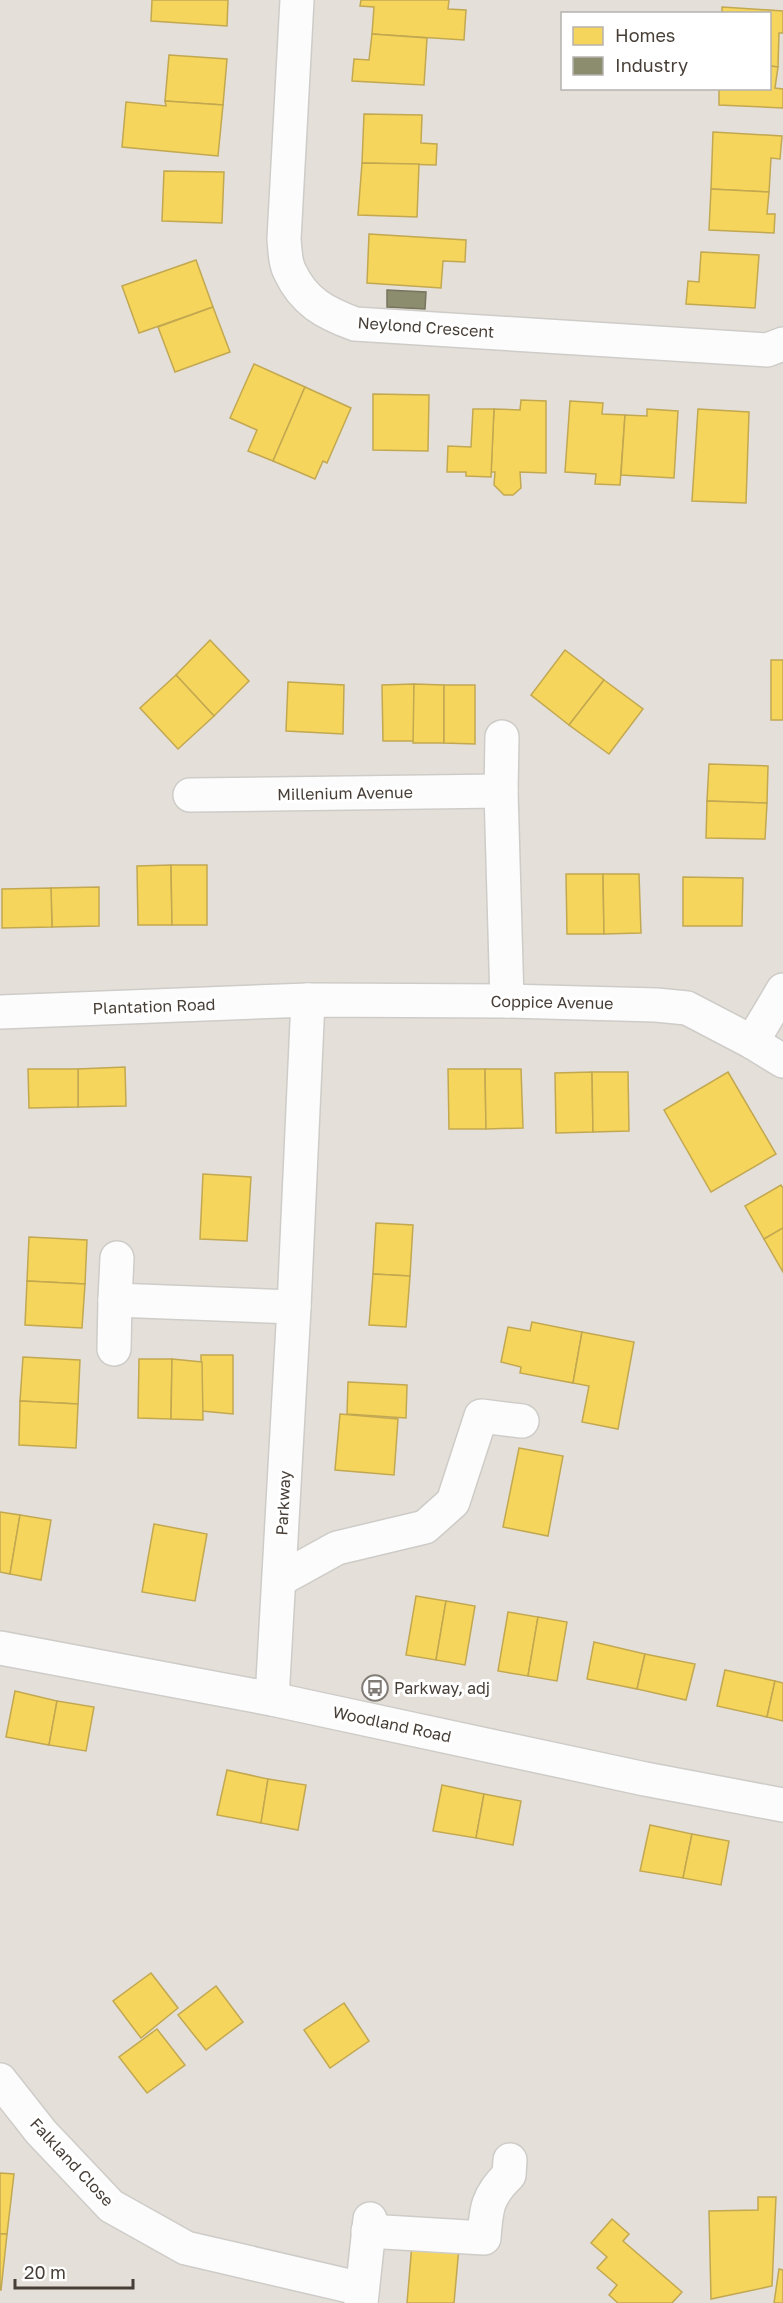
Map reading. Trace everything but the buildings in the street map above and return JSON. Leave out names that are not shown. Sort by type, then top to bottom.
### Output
[{"type":"street","name":"Neylond Crescent","points":[[297,0],[284,239],[289,271],[307,298],[327,314],[355,324],[767,350],[783,344]]},
{"type":"street","points":[[502,737],[501,791],[507,1001]]},
{"type":"street","name":"Millenium Avenue","points":[[190,795],[501,791]]},
{"type":"street","points":[[752,1042],[783,990]]},
{"type":"street","name":"Coppice Avenue","points":[[308,1000],[507,1001],[687,1008],[783,1060]]},
{"type":"street","name":"Plantation Road","points":[[0,1012],[308,1000]]},
{"type":"street","name":"Parkway","points":[[272,1699],[294,1307],[308,1000]]},
{"type":"street","points":[[114,1350],[117,1258]]},
{"type":"street","points":[[115,1300],[294,1307]]},
{"type":"street","points":[[279,1580],[337,1548],[424,1527],[453,1502],[481,1416],[522,1421]]},
{"type":"street","name":"Woodland Road","points":[[0,1648],[272,1699],[645,1779],[783,1805]]},
{"type":"street","name":"Falkland Close","points":[[0,2080],[41,2132],[111,2206],[186,2248],[362,2296],[369,2225],[484,2238],[486,2209],[498,2186],[509,2175],[510,2160]]},
{"type":"shaded area","points":[[0,0],[783,0],[783,2303],[0,2303]]},
{"type":"place","name":"Parkway, adj","points":[[375,1688]]}]
